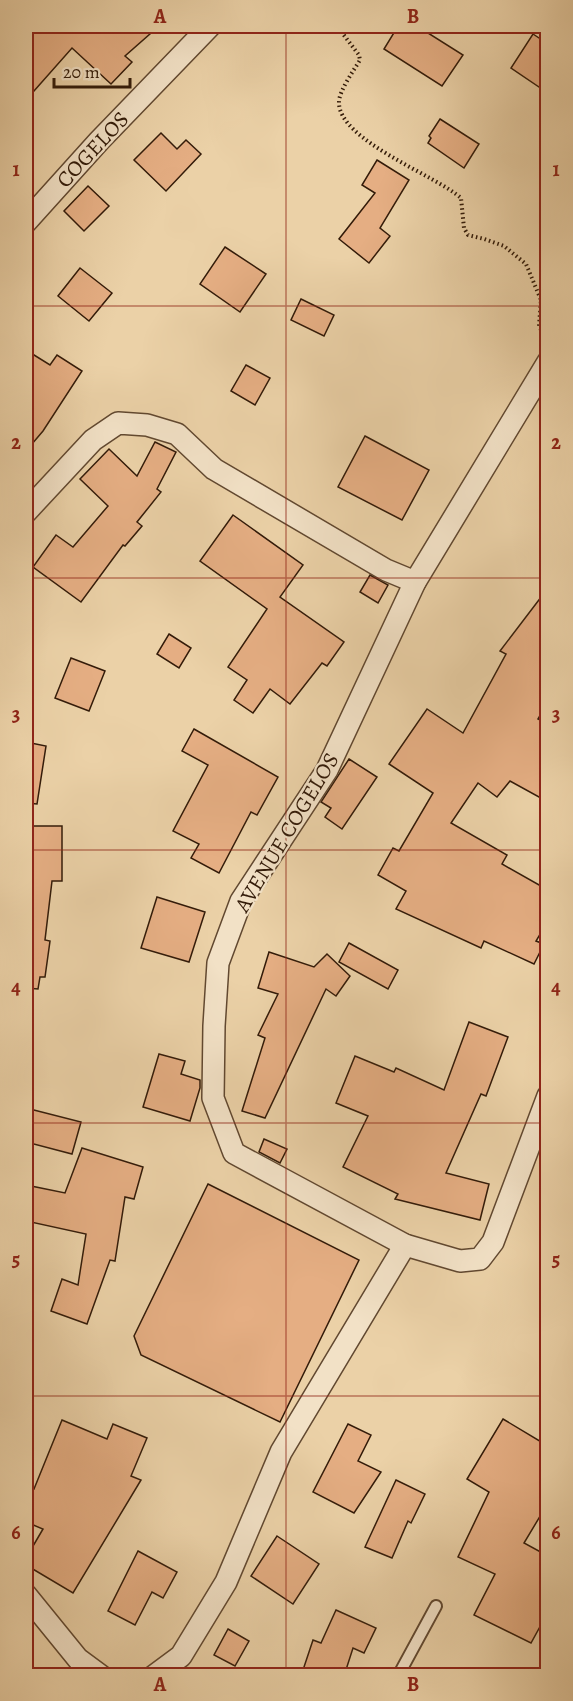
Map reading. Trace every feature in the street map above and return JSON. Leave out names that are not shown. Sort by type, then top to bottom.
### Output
[{"type":"street","name":"COGELOS","points":[[26,222],[99,141],[210,26]]},
{"type":"street","name":"AVENUE COGELOS","points":[[548,362],[415,582],[327,770],[241,901],[218,963],[213,1098],[234,1153],[405,1245],[460,1261],[480,1258],[493,1242],[548,1096]]},
{"type":"street","points":[[26,512],[93,440],[118,423],[147,425],[177,434],[214,469],[386,570],[415,582]]},
{"type":"street","points":[[154,1676],[181,1656],[226,1582],[281,1452],[405,1245]]},
{"type":"street","points":[[26,1595],[78,1659],[101,1676]]},
{"type":"lane","points":[[398,1676],[436,1606]]},
{"type":"path","points":[[346,26],[340,30],[360,60],[341,94],[339,102],[342,114],[362,138],[461,198],[464,228],[468,236],[504,246],[526,264],[541,300],[539,327],[548,342]]},
{"type":"building","points":[[26,26],[159,26],[125,56],[132,62],[111,84],[72,48],[26,100]]},
{"type":"building","points":[[404,26],[417,26],[463,55],[442,86],[384,49],[395,31],[399,33]]},
{"type":"building","points":[[533,34],[548,44],[548,74],[539,87],[511,68]]},
{"type":"building","points":[[440,119],[479,144],[464,168],[428,143],[431,138],[429,136]]},
{"type":"building","points":[[161,133],[177,149],[186,140],[201,154],[166,191],[134,160]]},
{"type":"building","points":[[377,160],[409,180],[380,228],[390,236],[369,263],[339,239],[375,193],[362,185]]},
{"type":"building","points":[[88,186],[109,206],[84,231],[64,211]]},
{"type":"building","points":[[225,247],[266,274],[240,312],[200,284]]},
{"type":"building","points":[[80,268],[112,293],[89,321],[58,296]]},
{"type":"building","points":[[301,299],[334,315],[324,336],[291,320]]},
{"type":"building","points":[[26,350],[50,365],[57,355],[82,371],[43,431],[26,451]]},
{"type":"building","points":[[246,365],[270,378],[255,405],[231,391]]},
{"type":"building","points":[[365,436],[429,470],[402,520],[338,487]]},
{"type":"building","points":[[155,442],[176,452],[157,489],[161,492],[137,522],[142,526],[125,546],[123,545],[81,602],[33,567],[56,535],[73,547],[108,506],[80,479],[109,449],[137,476]]},
{"type":"building","points":[[233,515],[303,565],[280,597],[344,642],[327,666],[322,663],[290,704],[270,689],[253,713],[234,700],[247,680],[228,667],[267,609],[200,561]]},
{"type":"building","points":[[370,575],[388,585],[378,603],[360,592]]},
{"type":"building","points":[[548,588],[548,702],[538,719],[548,724],[548,802],[510,781],[497,797],[478,783],[451,823],[507,855],[502,864],[548,890],[548,921],[536,941],[544,944],[534,964],[484,941],[481,948],[396,909],[406,891],[378,875],[393,848],[399,851],[433,793],[389,764],[427,709],[463,733],[506,654],[500,651]]},
{"type":"building","points":[[169,634],[191,648],[179,668],[157,654]]},
{"type":"building","points":[[71,658],[105,671],[89,711],[55,698]]},
{"type":"building","points":[[194,729],[278,777],[257,815],[251,812],[219,873],[191,858],[199,844],[173,831],[208,765],[182,751]]},
{"type":"building","points":[[26,742],[46,746],[37,804],[26,803]]},
{"type":"building","points":[[349,759],[377,777],[342,829],[325,817],[331,808],[321,802]]},
{"type":"building","points":[[26,826],[62,826],[62,881],[52,881],[45,940],[50,941],[45,977],[40,977],[38,989],[26,988]]},
{"type":"building","points":[[157,897],[205,912],[189,962],[141,948]]},
{"type":"building","points":[[349,943],[398,970],[388,989],[339,962]]},
{"type":"building","points":[[269,952],[314,967],[327,954],[350,976],[336,996],[326,989],[265,1118],[242,1111],[265,1038],[258,1035],[278,994],[258,988]]},
{"type":"building","points":[[469,1022],[508,1037],[486,1096],[481,1094],[446,1173],[489,1184],[480,1220],[395,1199],[398,1194],[343,1167],[368,1116],[336,1103],[355,1056],[394,1072],[396,1068],[444,1090]]},
{"type":"building","points":[[159,1054],[185,1061],[181,1074],[200,1080],[200,1088],[190,1121],[143,1107]]},
{"type":"building","points":[[26,1108],[81,1122],[72,1154],[26,1142]]},
{"type":"building","points":[[264,1139],[287,1149],[280,1163],[259,1152]]},
{"type":"building","points":[[82,1148],[143,1167],[134,1199],[125,1197],[115,1261],[110,1260],[87,1324],[51,1311],[62,1279],[78,1285],[86,1234],[26,1221],[26,1185],[65,1193]]},
{"type":"building","points":[[208,1184],[359,1260],[280,1422],[141,1355],[134,1336]]},
{"type":"building","points":[[503,1419],[548,1446],[548,1503],[524,1543],[548,1556],[548,1612],[531,1643],[474,1615],[495,1574],[458,1557],[489,1492],[467,1479]]},
{"type":"building","points":[[62,1420],[107,1439],[113,1424],[147,1438],[131,1476],[141,1480],[73,1593],[26,1565],[26,1558],[43,1529],[26,1522],[26,1485],[34,1489]]},
{"type":"building","points":[[348,1424],[371,1435],[358,1461],[381,1472],[354,1513],[313,1492]]},
{"type":"building","points":[[396,1480],[425,1494],[411,1523],[408,1521],[392,1558],[365,1547]]},
{"type":"building","points":[[277,1536],[319,1564],[293,1604],[251,1576]]},
{"type":"building","points":[[138,1551],[177,1572],[163,1598],[152,1592],[135,1625],[108,1611]]},
{"type":"building","points":[[336,1610],[376,1628],[364,1653],[353,1648],[344,1676],[301,1676],[313,1640],[321,1643]]},
{"type":"building","points":[[228,1629],[249,1641],[235,1666],[214,1655]]}]
